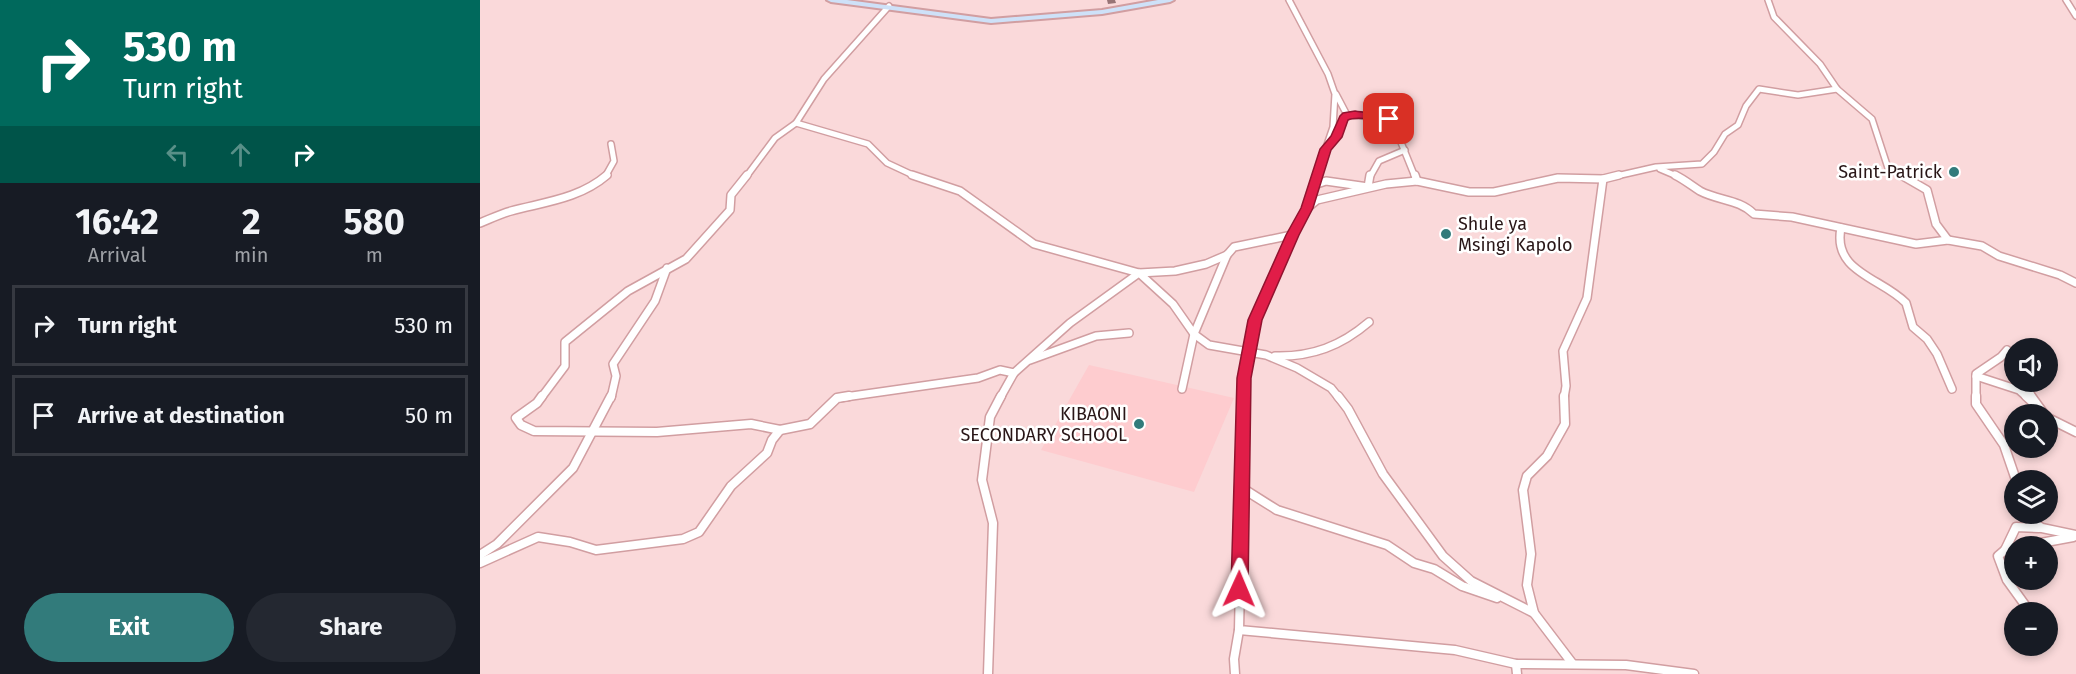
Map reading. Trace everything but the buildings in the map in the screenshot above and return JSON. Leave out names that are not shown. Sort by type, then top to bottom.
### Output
[{"type":"main road","points":[[831,0],[889,6],[961,19],[1012,20],[1102,12],[1170,0]]},
{"type":"street","points":[[1289,0],[1347,115]]},
{"type":"street","points":[[1768,0],[1774,17],[1820,64],[1837,89],[1872,119],[1888,168],[1927,190],[1936,224],[1948,240]]},
{"type":"street","points":[[2066,0],[2076,16]]},
{"type":"street","points":[[889,6],[824,80],[796,123],[775,138],[765,154],[740,181],[731,195],[730,210],[686,259],[628,291],[565,342],[565,366],[537,403],[516,418],[521,424],[534,430],[592,433],[657,432],[751,424],[780,430],[810,424],[837,398],[978,378],[1000,370],[1014,373]]},
{"type":"street","points":[[1235,674],[1234,659],[1239,630],[1244,378],[1255,320],[1292,235],[1307,208],[1330,142],[1335,116],[1333,85]]},
{"type":"street","points":[[1307,208],[1317,200],[1368,187],[1417,182],[1468,192],[1494,192],[1558,178],[1603,179],[1656,167],[1702,164],[1714,152],[1725,134],[1738,125],[1746,106],[1759,89],[1813,96],[1837,89]]},
{"type":"street","points":[[1330,142],[1336,137],[1347,115],[1368,117],[1379,115],[1392,107]]},
{"type":"street","points":[[1379,115],[1394,124],[1417,182]]},
{"type":"street","points":[[796,123],[868,144],[887,163],[908,174],[960,191],[1034,244],[1139,273],[1175,271],[1206,264],[1227,255]]},
{"type":"street","points":[[480,223],[511,211],[556,201],[592,189],[609,171],[614,151],[611,144]]},
{"type":"street","points":[[1368,187],[1370,170],[1373,165],[1405,150]]},
{"type":"street","points":[[1656,167],[1688,181],[1701,191],[1745,205],[1754,214],[1792,218],[1917,244],[1948,240],[1982,246],[1999,256],[2060,275],[2076,283]]},
{"type":"street","points":[[1318,172],[1334,181]]},
{"type":"street","points":[[1572,663],[1534,613],[1527,585],[1532,554],[1523,490],[1527,476],[1547,456],[1565,424],[1563,405],[1566,386],[1563,351],[1587,298],[1603,179]]},
{"type":"street","points":[[1314,185],[1334,181],[1368,187]]},
{"type":"street","points":[[1841,228],[1838,234],[1841,250],[1846,258],[1860,273],[1904,300],[1911,309],[1913,327],[1928,337],[1948,376],[1952,389]]},
{"type":"street","points":[[1182,389],[1194,334],[1227,255],[1234,247],[1292,235]]},
{"type":"street","points":[[480,555],[497,544],[573,468],[609,400],[616,376],[613,364],[655,301],[667,268]]},
{"type":"street","points":[[1139,273],[1173,304],[1194,334],[1209,345],[1266,355],[1297,368],[1331,388],[1348,409],[1383,474],[1443,556],[1471,581],[1534,613]]},
{"type":"street","points":[[988,674],[993,523],[982,480],[990,417],[1014,373],[1070,322],[1139,273]]},
{"type":"street","points":[[1266,355],[1292,357],[1322,352],[1356,334],[1369,321]]},
{"type":"street","points":[[1028,361],[1096,336],[1129,333]]},
{"type":"street","points":[[1976,376],[2004,354]]},
{"type":"street","points":[[1976,376],[2019,390],[2034,404]]},
{"type":"street","points":[[1976,376],[1976,404],[2004,445],[2013,470]]},
{"type":"street","points":[[2058,423],[2076,432]]},
{"type":"street","points":[[480,563],[538,537],[554,538],[596,550],[622,549],[683,539],[699,532],[731,486],[767,453],[772,440],[780,430]]},
{"type":"street","points":[[1242,488],[1276,510],[1333,526],[1387,545],[1414,563],[1434,569],[1462,586],[1505,600]]},
{"type":"street","points":[[2014,536],[2017,524]]},
{"type":"street","points":[[2035,524],[2042,528]]},
{"type":"street","points":[[2016,527],[2042,528],[2076,536]]},
{"type":"street","points":[[2058,540],[2076,536]]},
{"type":"street","points":[[2004,552],[1998,556],[2004,572]]},
{"type":"street","points":[[1239,630],[1455,650],[1516,669],[1572,663],[1626,665],[1694,674]]},
{"type":"shaded area","name":"KIBAONI SECONDARY SCHOOL","points":[[1089,365],[1234,398],[1194,492],[1041,450]]},
{"type":"place","name":"Saint-Patrick","points":[[1954,172]]},
{"type":"place","name":"Shule ya Msingi Kapolo","points":[[1446,234]]},
{"type":"place","name":"KIBAONI SECONDARY SCHOOL","points":[[1139,424]]},
{"type":"route","points":[[1239,589],[1244,378],[1255,320],[1287,251],[1292,235],[1307,208],[1326,149],[1342,128],[1344,118],[1355,114],[1360,117],[1379,115],[1389,119]]}]
